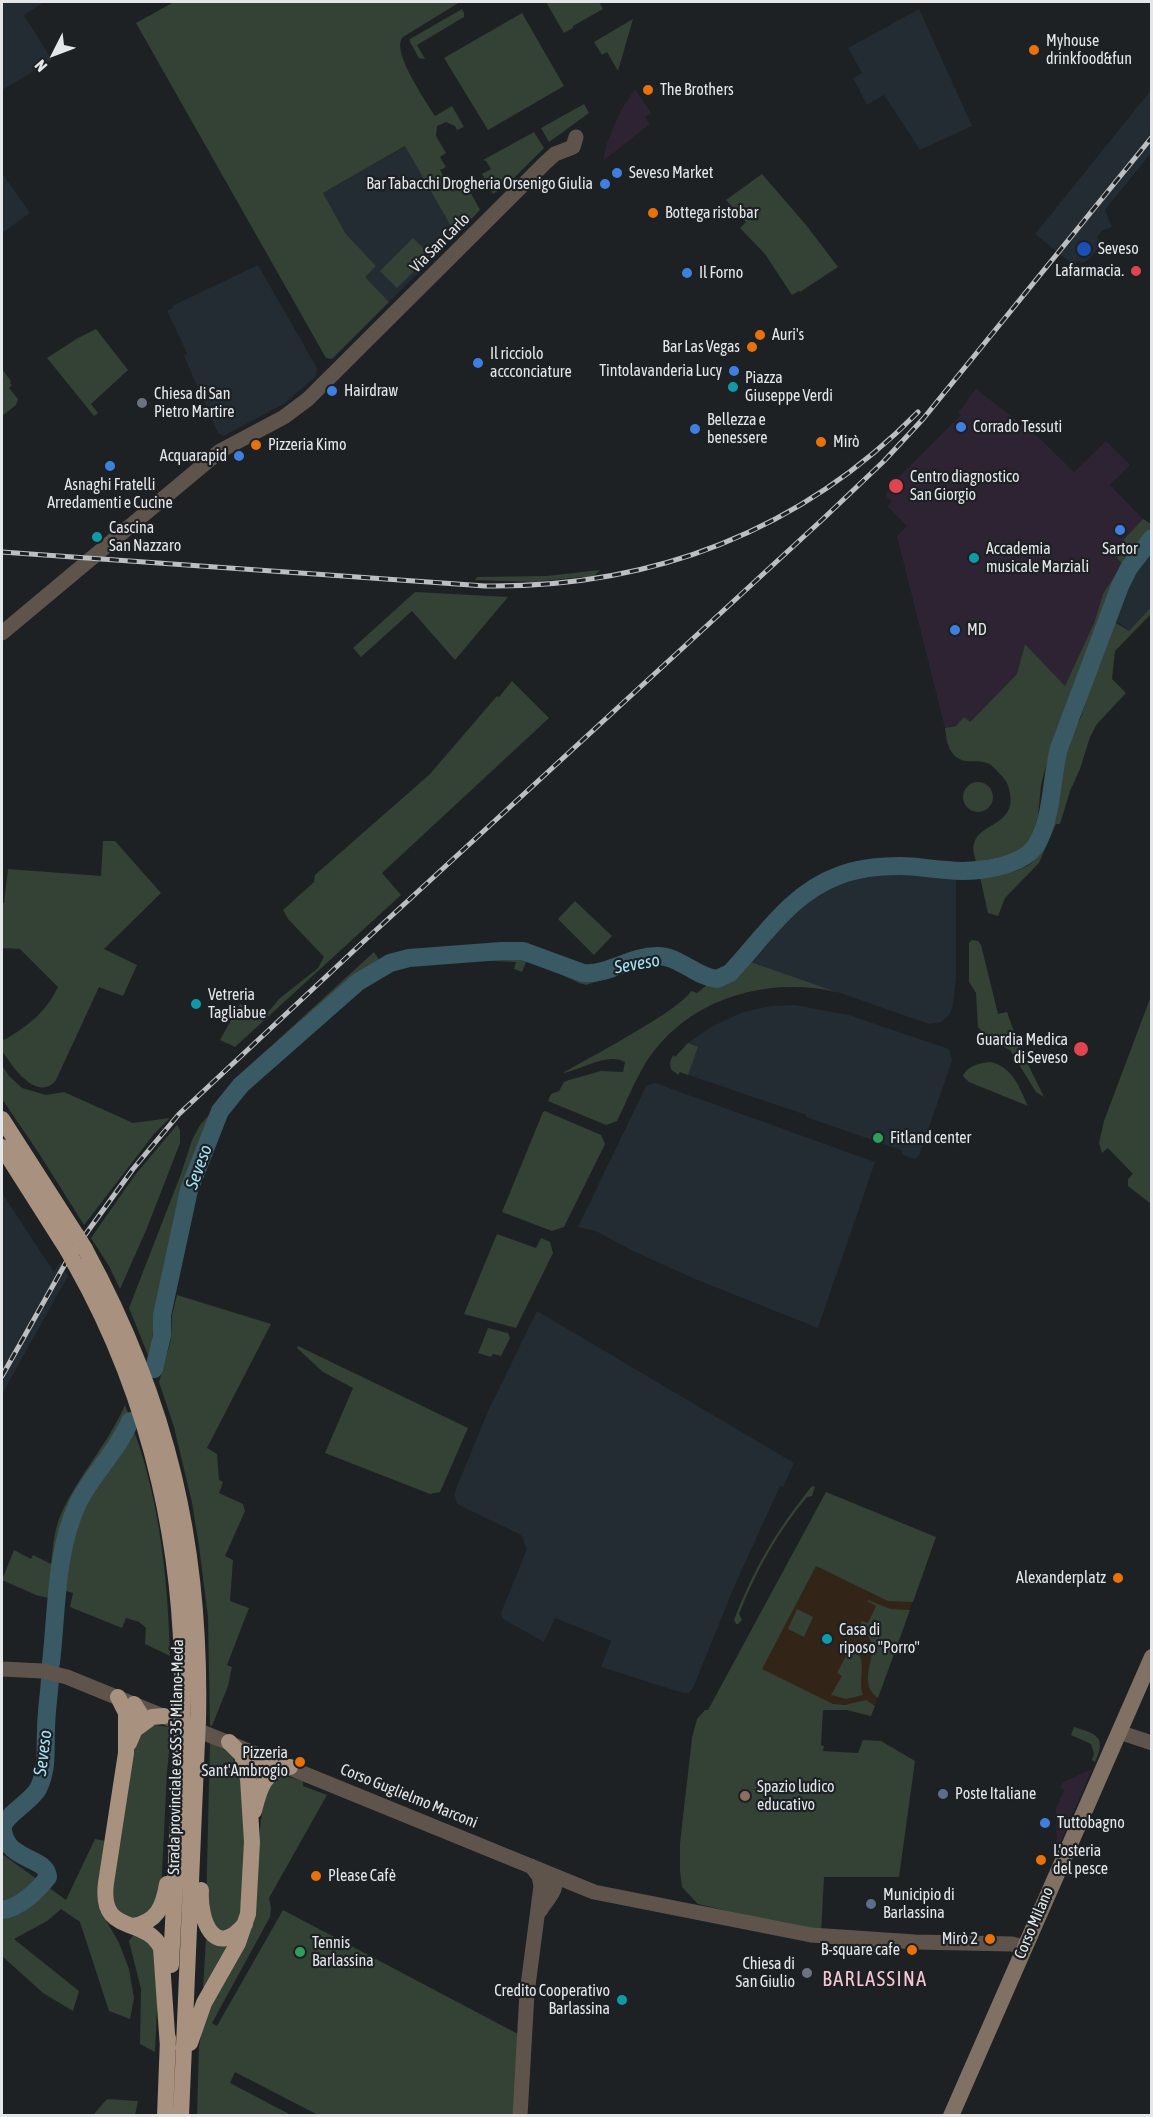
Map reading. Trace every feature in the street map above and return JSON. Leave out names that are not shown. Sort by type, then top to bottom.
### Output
[{"type":"highway","name":"Strada provinciale ex SS 35 Milano-Meda","points":[[2,1119],[76,1250],[143,1419],[160,1481],[174,1557],[190,1718]]},
{"type":"highway","name":"Strada provinciale ex SS 35 Milano-Meda","points":[[2,1147],[112,1302],[152,1400],[173,1469],[191,1565],[198,1641],[190,1718],[186,1819],[165,2115]]},
{"type":"highway","points":[[118,1697],[132,1725]]},
{"type":"highway","points":[[140,1707],[141,1715],[132,1725],[126,1753],[105,1892],[107,1905],[112,1915],[124,1924],[141,1929],[154,1937],[161,1948],[168,2048]]},
{"type":"highway","points":[[132,1725],[153,1717],[164,1716]]},
{"type":"highway","points":[[182,2082],[196,2022],[204,2003],[238,1943],[247,1921],[252,1820],[248,1779],[242,1755],[229,1742]]},
{"type":"highway","points":[[248,1779],[257,1762],[266,1757],[269,1768],[257,1798],[252,1820]]},
{"type":"highway","points":[[267,1776],[276,1770],[290,1767]]},
{"type":"highway","name":"Strada provinciale ex SS 35 Milano-Meda","points":[[181,2115],[186,1819]]},
{"type":"highway","points":[[133,1926],[150,1921],[160,1910],[186,1819]]},
{"type":"highway","points":[[186,1819],[201,1869],[201,1912],[206,1927],[214,1935],[225,1938],[240,1929],[247,1921]]},
{"type":"main road","name":"Corso Milano","points":[[951,2115],[1152,1657]]},
{"type":"street","name":"Via San Carlo","points":[[2,633],[220,451],[284,417],[308,399],[552,156],[573,147],[576,137]]},
{"type":"street","name":"Corso Guglielmo Marconi","points":[[2,1669],[50,1673],[118,1697],[554,1877],[607,1895],[668,1905],[811,1935],[915,1942],[998,1943],[1024,1947]]},
{"type":"street","points":[[1119,1732],[1152,1743]]},
{"type":"street","points":[[520,2115],[526,2003],[538,1917],[545,1894],[539,1876],[531,1866]]},
{"type":"street","points":[[545,1894],[555,1887],[554,1877]]},
{"type":"street","points":[[545,1894],[577,1886]]},
{"type":"shaded area","points":[[2,2],[44,2],[24,15],[52,60],[2,90]]},
{"type":"shaded area","points":[[919,9],[972,126],[920,150],[884,95],[867,105],[853,78],[862,73],[848,48]]},
{"type":"shaded area","points":[[635,89],[651,113],[645,117],[650,124],[603,161],[607,143],[621,110]]},
{"type":"shaded area","points":[[1151,90],[1151,153],[1105,210],[1112,227],[1103,230],[1097,237],[1100,246],[1087,261],[1081,263],[1078,260],[1074,265],[1035,234]]},
{"type":"shaded area","points":[[406,146],[456,235],[389,302],[364,277],[376,266],[346,234],[323,193]]},
{"type":"shaded area","points":[[2,173],[30,213],[2,233]]},
{"type":"shaded area","points":[[258,265],[317,368],[316,376],[284,404],[223,436],[218,433],[209,413],[184,356],[187,353],[167,311],[173,308],[172,306]]},
{"type":"shaded area","points":[[976,389],[1037,436],[1074,472],[1106,441],[1130,465],[1110,485],[1143,519],[1112,552],[1122,564],[1103,594],[1094,623],[1065,686],[1025,644],[1017,674],[969,722],[945,728],[897,536],[907,526],[887,506],[892,502],[886,496],[889,487],[961,415],[958,413]]},
{"type":"shaded area","points":[[1151,550],[1151,607],[1129,631],[1113,621],[1129,581]]},
{"type":"shaded area","points":[[929,871],[956,877],[956,978],[950,1014],[941,1022],[929,1024],[748,961],[807,898],[833,884],[860,874]]},
{"type":"shaded area","points":[[795,1005],[849,1015],[949,1049],[952,1061],[919,1156],[914,1159],[903,1155],[901,1150],[806,1117],[806,1115],[680,1072],[678,1075],[672,1070],[670,1065],[673,1055],[675,1057],[688,1043],[711,1027],[743,1012],[771,1006]]},
{"type":"shaded area","points":[[655,1083],[875,1162],[818,1328],[695,1279],[633,1251],[596,1231],[578,1227],[646,1086]]},
{"type":"shaded area","points":[[2,1193],[54,1272],[60,1262],[68,1276],[2,1394]]},
{"type":"shaded area","points":[[537,1311],[794,1463],[783,1487],[780,1486],[689,1693],[601,1667],[611,1641],[555,1618],[544,1642],[503,1619],[501,1613],[527,1549],[521,1535],[457,1504],[454,1494],[488,1411]]},
{"type":"shaded area","points":[[936,1537],[871,1716],[847,1710],[798,1709],[752,1674],[820,1550]]},
{"type":"shaded area","points":[[1092,1769],[1057,1850],[1056,1809],[1064,1790],[1060,1788],[1063,1782]]},
{"type":"green space","points":[[174,2],[460,2],[403,37],[400,44],[405,64],[435,116],[452,106],[464,127],[457,130],[455,126],[446,122],[437,126],[436,136],[446,153],[440,157],[446,167],[440,170],[447,182],[451,180],[456,189],[466,184],[480,210],[456,235],[405,146],[323,193],[346,234],[376,266],[365,277],[389,302],[332,359],[326,358],[136,23]]},
{"type":"green space","points":[[546,2],[599,2],[603,9],[564,33]]},
{"type":"green space","points":[[462,9],[464,17],[417,45],[425,59],[419,58],[410,39]]},
{"type":"green space","points":[[522,13],[564,86],[488,130],[444,58]]},
{"type":"green space","points":[[633,19],[618,71],[607,52],[602,55],[594,42]]},
{"type":"green space","points":[[584,104],[589,113],[549,142],[541,128]]},
{"type":"green space","points":[[534,132],[544,148],[508,184],[493,194],[482,174],[491,169],[483,160]]},
{"type":"green space","points":[[762,174],[838,267],[792,295],[765,254],[740,228],[746,222],[726,200]]},
{"type":"green space","points":[[413,238],[430,255],[397,288],[380,271]]},
{"type":"green space","points":[[96,329],[128,370],[91,404],[98,413],[94,416],[47,358]]},
{"type":"green space","points":[[2,369],[11,381],[12,385],[9,388],[18,399],[16,405],[2,416]]},
{"type":"green space","points":[[1143,519],[1151,522],[1151,527],[1117,576],[1053,739],[1041,785],[1038,816],[1031,841],[1020,853],[976,862],[973,850],[977,837],[1004,817],[1011,801],[1009,789],[1004,779],[990,765],[984,762],[964,761],[955,756],[949,746],[945,728],[956,726],[964,717],[970,722],[1017,674],[1025,644],[1065,686],[1094,623],[1103,594],[1122,564],[1112,552]]},
{"type":"green space","points":[[600,570],[588,578],[532,582],[475,580],[477,577],[547,576]]},
{"type":"green space","points":[[415,592],[508,597],[455,660],[412,611],[361,657],[353,648]]},
{"type":"green space","points":[[1151,607],[1151,614],[1115,651],[1112,679],[1126,693],[1097,724],[1090,737],[1060,824],[1056,824],[1039,863],[1005,898],[998,916],[988,913],[980,877],[1016,871],[1029,865],[1039,856],[1056,817],[1066,747],[1081,717],[1113,621],[1129,631]]},
{"type":"green space","points":[[512,681],[549,718],[382,873],[401,895],[235,1047],[220,1040],[240,1004],[265,1016],[279,999],[318,968],[324,957],[288,919],[283,910],[314,882],[315,875],[430,774]]},
{"type":"green space","points":[[978,782],[989,786],[993,797],[989,808],[978,812],[967,808],[963,797],[967,786]]},
{"type":"green space","points":[[103,841],[115,841],[161,893],[104,949],[137,965],[123,996],[99,987],[56,1080],[49,1086],[35,1086],[22,1077],[3,1053],[2,1040],[36,1017],[48,1004],[58,987],[20,949],[2,948],[2,903],[4,903],[8,869],[101,876]]},
{"type":"green space","points":[[575,901],[612,936],[594,955],[558,919]]},
{"type":"green space","points":[[972,940],[978,941],[981,945],[998,1014],[1007,1012],[1019,1046],[1044,1097],[1036,1092],[1010,1050],[987,1038],[978,1027],[976,993],[969,982],[969,943]]},
{"type":"green space","points":[[374,952],[380,961],[357,976],[235,1079]]},
{"type":"green space","points":[[486,956],[524,958],[586,980],[607,978],[586,985],[533,962],[526,962],[522,972],[514,969],[516,962],[472,960]]},
{"type":"green space","points":[[748,961],[837,992],[780,987],[752,991],[726,999],[700,1011],[677,1027],[657,1047],[641,1071],[617,1121],[606,1125],[548,1101],[551,1094],[559,1091],[564,1082],[569,1080],[601,1071],[623,1072],[625,1062],[611,1059],[563,1073],[653,1021],[684,999],[691,991],[697,993],[707,985],[697,978],[714,985],[726,983],[737,975]]},
{"type":"green space","points":[[1151,996],[1151,1204],[1128,1186],[1128,1179],[1133,1174],[1108,1148],[1102,1153],[1099,1143],[1104,1121]]},
{"type":"green space","points":[[688,1043],[698,1047],[688,1075],[680,1072],[678,1075],[671,1069],[670,1062],[673,1055],[675,1057]]},
{"type":"green space","points":[[990,1062],[1010,1073],[1028,1106],[969,1082],[963,1076],[974,1066]]},
{"type":"green space","points":[[2,1065],[9,1076],[22,1088],[46,1095],[64,1092],[133,1123],[170,1118],[154,1134],[84,1225],[2,1099]]},
{"type":"green space","points":[[545,1111],[601,1135],[605,1144],[564,1227],[552,1231],[502,1212]]},
{"type":"green space","points":[[209,1115],[212,1116],[184,1192],[156,1302],[150,1360],[129,1308],[192,1140],[200,1125]]},
{"type":"green space","points":[[177,1125],[180,1130],[180,1143],[120,1289],[109,1266],[91,1238],[135,1175]]},
{"type":"green space","points":[[497,1234],[536,1248],[541,1238],[550,1242],[553,1253],[516,1328],[464,1314]]},
{"type":"green space","points":[[177,1295],[271,1324],[207,1448],[217,1454],[219,1480],[223,1482],[219,1493],[243,1504],[245,1511],[225,1556],[233,1560],[230,1601],[249,1608],[227,1665],[232,1667],[228,1686],[212,1726],[210,1726],[208,1617],[199,1546],[192,1503],[174,1427],[159,1382],[171,1340],[172,1315]]},
{"type":"green space","points":[[488,1328],[508,1333],[510,1338],[501,1356],[493,1354],[491,1357],[478,1353]]},
{"type":"green space","points":[[298,1346],[468,1428],[440,1492],[430,1494],[325,1453],[353,1388],[323,1372],[297,1348]]},
{"type":"green space","points":[[125,1405],[128,1413],[121,1427],[81,1490],[63,1527],[58,1547],[52,1599],[36,1595],[2,1580],[14,1550],[31,1559],[33,1555],[51,1564],[55,1532],[61,1514]]},
{"type":"green space","points":[[134,1431],[150,1486],[161,1542],[170,1656],[145,1644],[146,1628],[139,1622],[126,1618],[122,1628],[70,1607],[73,1593],[66,1591],[63,1584],[70,1544],[82,1507],[95,1483]]},
{"type":"green space","points":[[812,1486],[815,1487],[812,1496],[807,1497],[796,1511],[768,1553],[739,1614],[742,1620],[736,1624],[734,1620],[758,1566],[777,1534]]},
{"type":"green space","points":[[826,1492],[936,1537],[913,1602],[888,1601],[816,1566],[762,1669],[833,1704],[845,1705],[866,1700],[875,1706],[871,1716],[847,1710],[823,1710],[821,1745],[824,1746],[823,1751],[858,1753],[863,1740],[881,1741],[915,1761],[899,1877],[824,1877],[821,1933],[698,1904],[682,1887],[680,1843],[692,1738],[697,1719],[705,1710],[708,1710]]},
{"type":"green space","points":[[868,1600],[890,1609],[910,1610],[878,1698],[871,1690],[868,1681],[872,1644],[868,1636],[859,1629],[862,1621],[868,1623],[876,1606]]},
{"type":"green space","points":[[797,1609],[813,1617],[804,1637],[788,1629]]},
{"type":"green space","points":[[851,1647],[857,1651],[862,1662],[863,1695],[846,1699],[831,1695],[842,1676],[837,1673]]},
{"type":"green space","points":[[154,1725],[169,1727],[171,1731],[161,1894],[159,1903],[140,1919],[126,1916],[118,1911],[111,1889],[134,1747],[141,1733]]},
{"type":"green space","points":[[1074,1727],[1097,1737],[1100,1747],[1095,1762],[1092,1760],[1094,1754],[1091,1744],[1071,1735]]},
{"type":"green space","points":[[210,1743],[232,1756],[240,1772],[245,1830],[241,1921],[220,1933],[206,1909]]},
{"type":"green space","points":[[285,1776],[303,1781],[303,1786],[327,1795],[269,1898],[270,1917],[212,2023],[217,2026],[283,1910],[518,2034],[515,2115],[318,2115],[235,2072],[230,2083],[291,2115],[197,2116],[199,2046],[205,2016],[225,1974],[258,1850],[264,1791],[278,1777]]},
{"type":"green space","points":[[95,1839],[106,1841],[102,1913],[119,1943],[129,1969],[134,1998],[130,2019],[109,2011],[80,1922],[61,1909],[47,1921],[14,1939],[79,1991],[73,2011],[43,1993],[2,1956],[2,1854],[66,1900]]},
{"type":"green space","points":[[134,1934],[150,1940],[159,1968],[155,2052],[140,2044],[141,1989],[129,1941]]},
{"type":"green space","points":[[206,1939],[233,1941],[203,1989]]},
{"type":"green space","points":[[107,2099],[138,2101],[135,2115],[93,2115]]},
{"type":"waterway","name":"Seveso","points":[[154,1369],[162,1336],[162,1315],[189,1190],[220,1111],[241,1085],[358,982],[390,963],[409,958],[501,951],[523,951],[583,973],[602,971],[647,957],[664,957],[717,979],[730,973],[766,931],[806,893],[845,873],[885,866],[970,871],[997,867],[1022,858],[1031,851],[1043,831],[1059,748],[1120,586],[1129,568],[1152,538]]},
{"type":"waterway","name":"Seveso","points":[[51,1663],[58,1582],[70,1522],[84,1492],[118,1443],[130,1421]]},
{"type":"waterway","name":"Seveso","points":[[2,1910],[22,1902],[34,1893],[48,1877],[41,1865],[12,1848],[3,1830],[6,1820],[34,1794],[41,1782],[45,1760],[50,1679]]},
{"type":"railway","points":[[2,1376],[69,1257],[133,1169],[179,1114],[884,461],[923,419],[1152,137]]},
{"type":"railway","points":[[2,552],[485,586],[547,584],[607,576],[665,563],[720,544],[774,520],[824,490],[873,454],[918,412]]},
{"type":"place","name":"Myhouse drinkfood&fun","points":[[1034,50]]},
{"type":"place","name":"The Brothers","points":[[648,90]]},
{"type":"place","name":"Seveso Market","points":[[617,173]]},
{"type":"place","name":"Bar Tabacchi Drogheria Orsenigo Giulia","points":[[605,184]]},
{"type":"place","name":"Bottega ristobar","points":[[653,213]]},
{"type":"place","name":"Seveso","points":[[1084,249]]},
{"type":"place","name":"Lafarmacia.","points":[[1136,271]]},
{"type":"place","name":"Il Forno","points":[[687,273]]},
{"type":"place","name":"Auri's","points":[[760,335]]},
{"type":"place","name":"Bar Las Vegas","points":[[752,347]]},
{"type":"place","name":"Il ricciolo accconciature","points":[[478,363]]},
{"type":"place","name":"Tintolavanderia Lucy","points":[[734,371]]},
{"type":"place","name":"Piazza Giuseppe Verdi","points":[[733,387]]},
{"type":"place","name":"Hairdraw","points":[[332,391]]},
{"type":"place","name":"Chiesa di San Pietro Martire","points":[[142,403]]},
{"type":"place","name":"Corrado Tessuti","points":[[961,427]]},
{"type":"place","name":"Bellezza e benessere","points":[[695,429]]},
{"type":"place","name":"Mirò","points":[[821,442]]},
{"type":"place","name":"Pizzeria Kimo","points":[[256,445]]},
{"type":"place","name":"Acquarapid","points":[[239,456]]},
{"type":"place","name":"Asnaghi Fratelli Arredamenti e Cucine","points":[[110,466]]},
{"type":"place","name":"Centro diagnostico San Giorgio","points":[[896,486]]},
{"type":"place","name":"Sartor","points":[[1120,530]]},
{"type":"place","name":"Cascina San Nazzaro","points":[[97,537]]},
{"type":"place","name":"Accademia musicale Marziali","points":[[974,558]]},
{"type":"place","name":"MD","points":[[955,630]]},
{"type":"place","name":"Vetreria Tagliabue","points":[[196,1004]]},
{"type":"place","name":"Guardia Medica di Seveso","points":[[1081,1049]]},
{"type":"place","name":"Fitland center","points":[[878,1138]]},
{"type":"place","name":"Alexanderplatz","points":[[1118,1578]]},
{"type":"place","name":"Casa di riposo \"Porro\"","points":[[827,1639]]},
{"type":"place","name":"Pizzeria Sant'Ambrogio","points":[[300,1762]]},
{"type":"place","name":"Poste Italiane","points":[[943,1794]]},
{"type":"place","name":"Spazio ludico educativo","points":[[745,1796]]},
{"type":"place","name":"Tuttobagno","points":[[1045,1823]]},
{"type":"place","name":"L'osteria del pesce","points":[[1041,1860]]},
{"type":"place","name":"Please Cafè","points":[[316,1876]]},
{"type":"place","name":"Municipio di Barlassina","points":[[871,1904]]},
{"type":"place","name":"Mirò 2","points":[[990,1939]]},
{"type":"place","name":"B-square cafe","points":[[912,1950]]},
{"type":"place","name":"Tennis Barlassina","points":[[300,1952]]},
{"type":"place","name":"Chiesa di San Giulio","points":[[807,1973]]},
{"type":"place","name":"Credito Cooperativo Barlassina","points":[[622,2000]]},
{"type":"district","name":"BARLASSINA","points":[[875,1980]]}]
